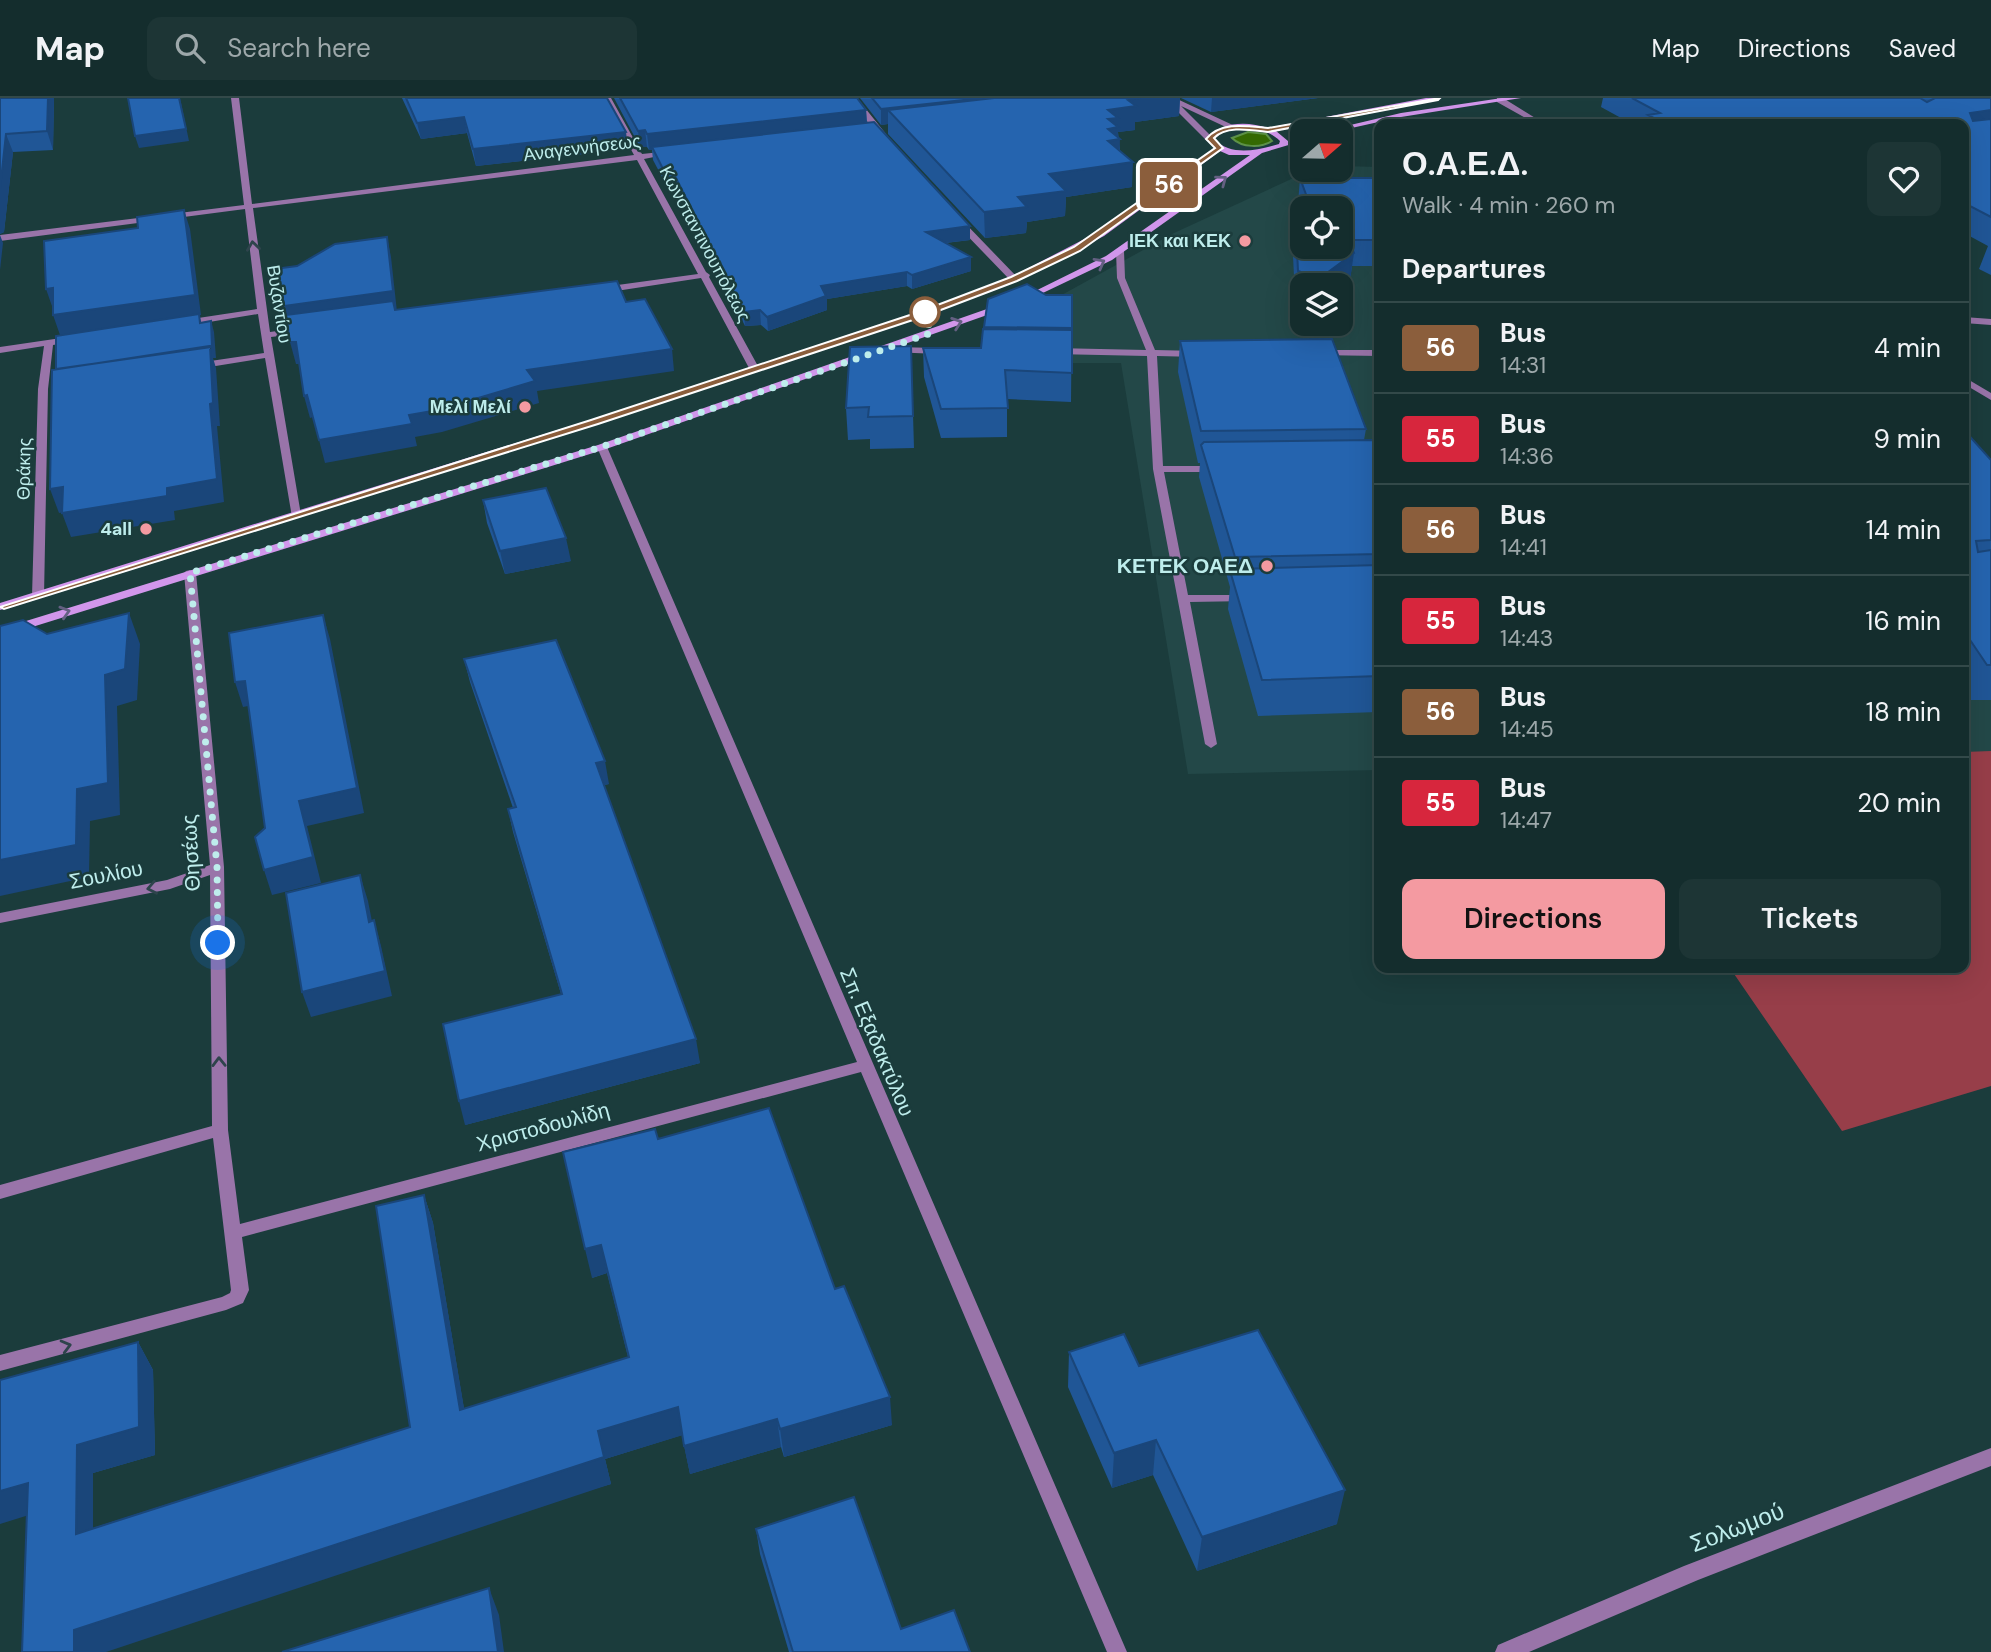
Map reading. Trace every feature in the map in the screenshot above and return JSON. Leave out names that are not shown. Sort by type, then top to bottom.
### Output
[{"type":"main road","points":[[1258,153],[1220,148],[1210,139],[1216,132],[1233,127],[1268,130],[1438,98]]},
{"type":"main road","points":[[1383,119],[1517,98]]},
{"type":"main road","points":[[1353,126],[1374,121]]},
{"type":"main road","points":[[1268,130],[1282,137],[1282,145]]},
{"type":"main road","points":[[0,633],[601,447],[1038,293],[1120,251],[1258,153],[1290,143]]},
{"type":"main road","points":[[0,607],[594,422],[922,314],[1014,279],[1101,234],[1220,148]]},
{"type":"street","name":"Βυζαντίου","points":[[235,98],[262,311],[296,515]]},
{"type":"street","name":"Κωνσταντινουπόλεως","points":[[607,98],[706,275],[754,368]]},
{"type":"street","points":[[853,98],[886,141]]},
{"type":"street","points":[[1156,100],[1169,98],[1233,127]]},
{"type":"street","points":[[1169,98],[1210,139]]},
{"type":"street","points":[[1500,100],[1532,119]]},
{"type":"street","points":[[865,132],[892,129]]},
{"type":"street","name":"Αναγεννήσεως","points":[[0,237],[681,152]]},
{"type":"street","points":[[951,214],[1014,279]]},
{"type":"street","points":[[1120,251],[1121,278],[1152,354],[1158,469],[1211,744]]},
{"type":"street","points":[[598,290],[706,275]]},
{"type":"street","points":[[169,325],[262,311]]},
{"type":"street","points":[[1969,320],[1991,322]]},
{"type":"street","points":[[266,335],[318,328]]},
{"type":"street","points":[[0,350],[89,337]]},
{"type":"street","name":"Θράκης","points":[[38,596],[43,389],[49,343]]},
{"type":"street","points":[[881,350],[954,351]]},
{"type":"street","points":[[1046,351],[1206,354]]},
{"type":"street","points":[[1312,354],[1374,353]]},
{"type":"street","points":[[190,367],[269,355]]},
{"type":"street","points":[[1969,383],[1991,397]]},
{"type":"street","points":[[43,389],[57,387]]},
{"type":"street","name":"Σπ. Εξαδακτύλου","points":[[601,447],[1117,1652]]},
{"type":"street","points":[[1158,469],[1227,468]]},
{"type":"street","name":"Θησέως","points":[[0,1363],[237,1298],[240,1290],[220,1130],[217,867],[190,573]]},
{"type":"street","points":[[1183,599],[1261,597]]},
{"type":"street","name":"Σουλίου","points":[[0,918],[170,884],[217,867]]},
{"type":"street","name":"Χριστοδουλίδη","points":[[234,1232],[864,1066]]},
{"type":"street","points":[[0,1192],[220,1130]]},
{"type":"street","name":"Σολωμού","points":[[1505,1652],[1690,1573],[1991,1457]]},
{"type":"shaded area","points":[[1248,132],[1266,134],[1272,141],[1252,146],[1241,144],[1232,138]]},
{"type":"shaded area","name":"ΚΕΤΕΚ ΟΑΕΔ","points":[[1353,166],[1374,167],[1374,770],[1188,774],[1121,363],[1043,363],[1049,302],[1174,233],[1290,180],[1290,182],[1353,182]]},
{"type":"shaded area","points":[[1969,449],[1991,472],[1991,756],[1969,757]]},
{"type":"shaded area","points":[[1991,751],[1991,1086],[1842,1131],[1733,973],[1969,973],[1969,752]]},
{"type":"building","points":[[0,98],[48,98],[47,131],[6,134],[0,189]]},
{"type":"building","points":[[128,98],[179,98],[186,129],[135,136]]},
{"type":"building","points":[[406,98],[607,98],[626,132],[473,149],[464,117],[417,123]]},
{"type":"building","points":[[620,98],[857,98],[866,110],[647,134],[645,130],[638,131]]},
{"type":"building","points":[[872,98],[982,98],[881,109]]},
{"type":"building","points":[[994,98],[1140,98],[1128,100],[1136,106],[1108,110],[1118,118],[1108,119],[1118,127],[1108,129],[1120,139],[1108,141],[1133,162],[1049,174],[1066,191],[1018,197],[1027,207],[984,212],[888,110]]},
{"type":"building","points":[[1632,98],[1920,98],[1927,102],[1935,98],[1991,98],[1991,110],[1970,113],[1973,121],[1991,119],[1991,217],[1969,206],[1969,119],[1656,119],[1648,115],[1660,113]]},
{"type":"building","points":[[874,122],[970,226],[926,232],[971,257],[912,275],[907,272],[821,286],[826,296],[767,317],[760,310],[744,312],[676,178],[668,179],[652,147]]},
{"type":"building","points":[[1353,178],[1374,178],[1374,240],[1353,240],[1353,196],[1307,196],[1301,182],[1353,182]]},
{"type":"building","points":[[184,210],[195,295],[53,315],[53,288],[46,289],[44,241],[138,228],[137,217]]},
{"type":"building","points":[[387,237],[393,291],[277,307],[274,269],[297,266],[335,244]]},
{"type":"building","points":[[1297,259],[1346,259],[1327,273],[1298,271]]},
{"type":"building","points":[[617,281],[626,302],[645,299],[672,349],[527,370],[535,381],[438,410],[409,415],[412,424],[319,440],[307,395],[304,396],[296,342],[290,342],[286,315],[393,301],[395,310]]},
{"type":"building","points":[[1027,284],[1046,295],[1072,295],[1072,328],[984,327],[988,299]]},
{"type":"building","points":[[199,314],[200,323],[211,321],[212,347],[56,369],[56,336]]},
{"type":"building","points":[[983,329],[1072,330],[1072,373],[1005,370],[1008,408],[941,409],[923,348],[981,348]]},
{"type":"building","points":[[1332,339],[1366,429],[1201,431],[1180,341]]},
{"type":"building","points":[[210,346],[213,403],[210,404],[217,479],[167,488],[167,496],[62,513],[63,487],[50,489],[52,370]]},
{"type":"building","points":[[911,346],[913,416],[868,417],[869,407],[846,408],[850,347]]},
{"type":"building","points":[[1969,436],[1991,460],[1991,540],[1976,541],[1978,552],[1991,550],[1991,665],[1987,665],[1969,638]]},
{"type":"building","points":[[1374,440],[1374,554],[1235,557],[1201,445],[1204,442]]},
{"type":"building","points":[[546,488],[566,538],[500,551],[483,500]]},
{"type":"building","points":[[1374,565],[1374,676],[1262,680],[1231,574],[1240,574],[1238,569]]},
{"type":"building","points":[[129,613],[125,669],[105,675],[108,783],[77,789],[76,845],[0,860],[0,626],[23,620],[47,634]]},
{"type":"building","points":[[323,615],[357,788],[299,801],[313,857],[264,870],[255,837],[265,828],[245,681],[235,682],[229,633]]},
{"type":"building","points":[[556,640],[605,761],[596,763],[696,1039],[459,1101],[443,1024],[562,994],[508,809],[516,807],[464,659]]},
{"type":"building","points":[[360,875],[369,922],[374,920],[385,971],[302,992],[286,893]]},
{"type":"building","points":[[769,1108],[835,1289],[844,1286],[890,1397],[780,1429],[777,1419],[684,1446],[678,1407],[598,1431],[604,1457],[74,1630],[74,1652],[22,1652],[28,1483],[0,1491],[0,1380],[138,1342],[139,1427],[77,1445],[76,1534],[410,1427],[376,1206],[424,1195],[460,1410],[629,1357],[601,1245],[585,1249],[563,1152],[655,1129],[658,1139]]},
{"type":"building","points":[[1258,1330],[1345,1490],[1202,1537],[1156,1440],[1114,1453],[1069,1352],[1124,1334],[1139,1366]]},
{"type":"building","points":[[854,1497],[901,1629],[954,1610],[970,1652],[793,1652],[756,1529]]},
{"type":"building","points":[[489,1588],[498,1652],[282,1652]]},
{"type":"bus line","name":"56","points":[[0,607],[594,422],[922,314],[1014,279],[1077,249],[1193,168],[1220,148],[1210,139],[1211,135],[1223,129],[1240,127],[1268,130],[1394,104],[1438,98]]},
{"type":"place","name":"ΙΕΚ και ΚΕΚ","points":[[1245,241]]},
{"type":"place","name":"Μελί Μελί","points":[[525,407]]},
{"type":"place","name":"4all","points":[[146,529]]},
{"type":"place","name":"ΚΕΤΕΚ ΟΑΕΔ","points":[[1267,566]]},
{"type":"route","points":[[218,943],[217,867],[190,573],[601,447],[931,333],[925,312]]}]
